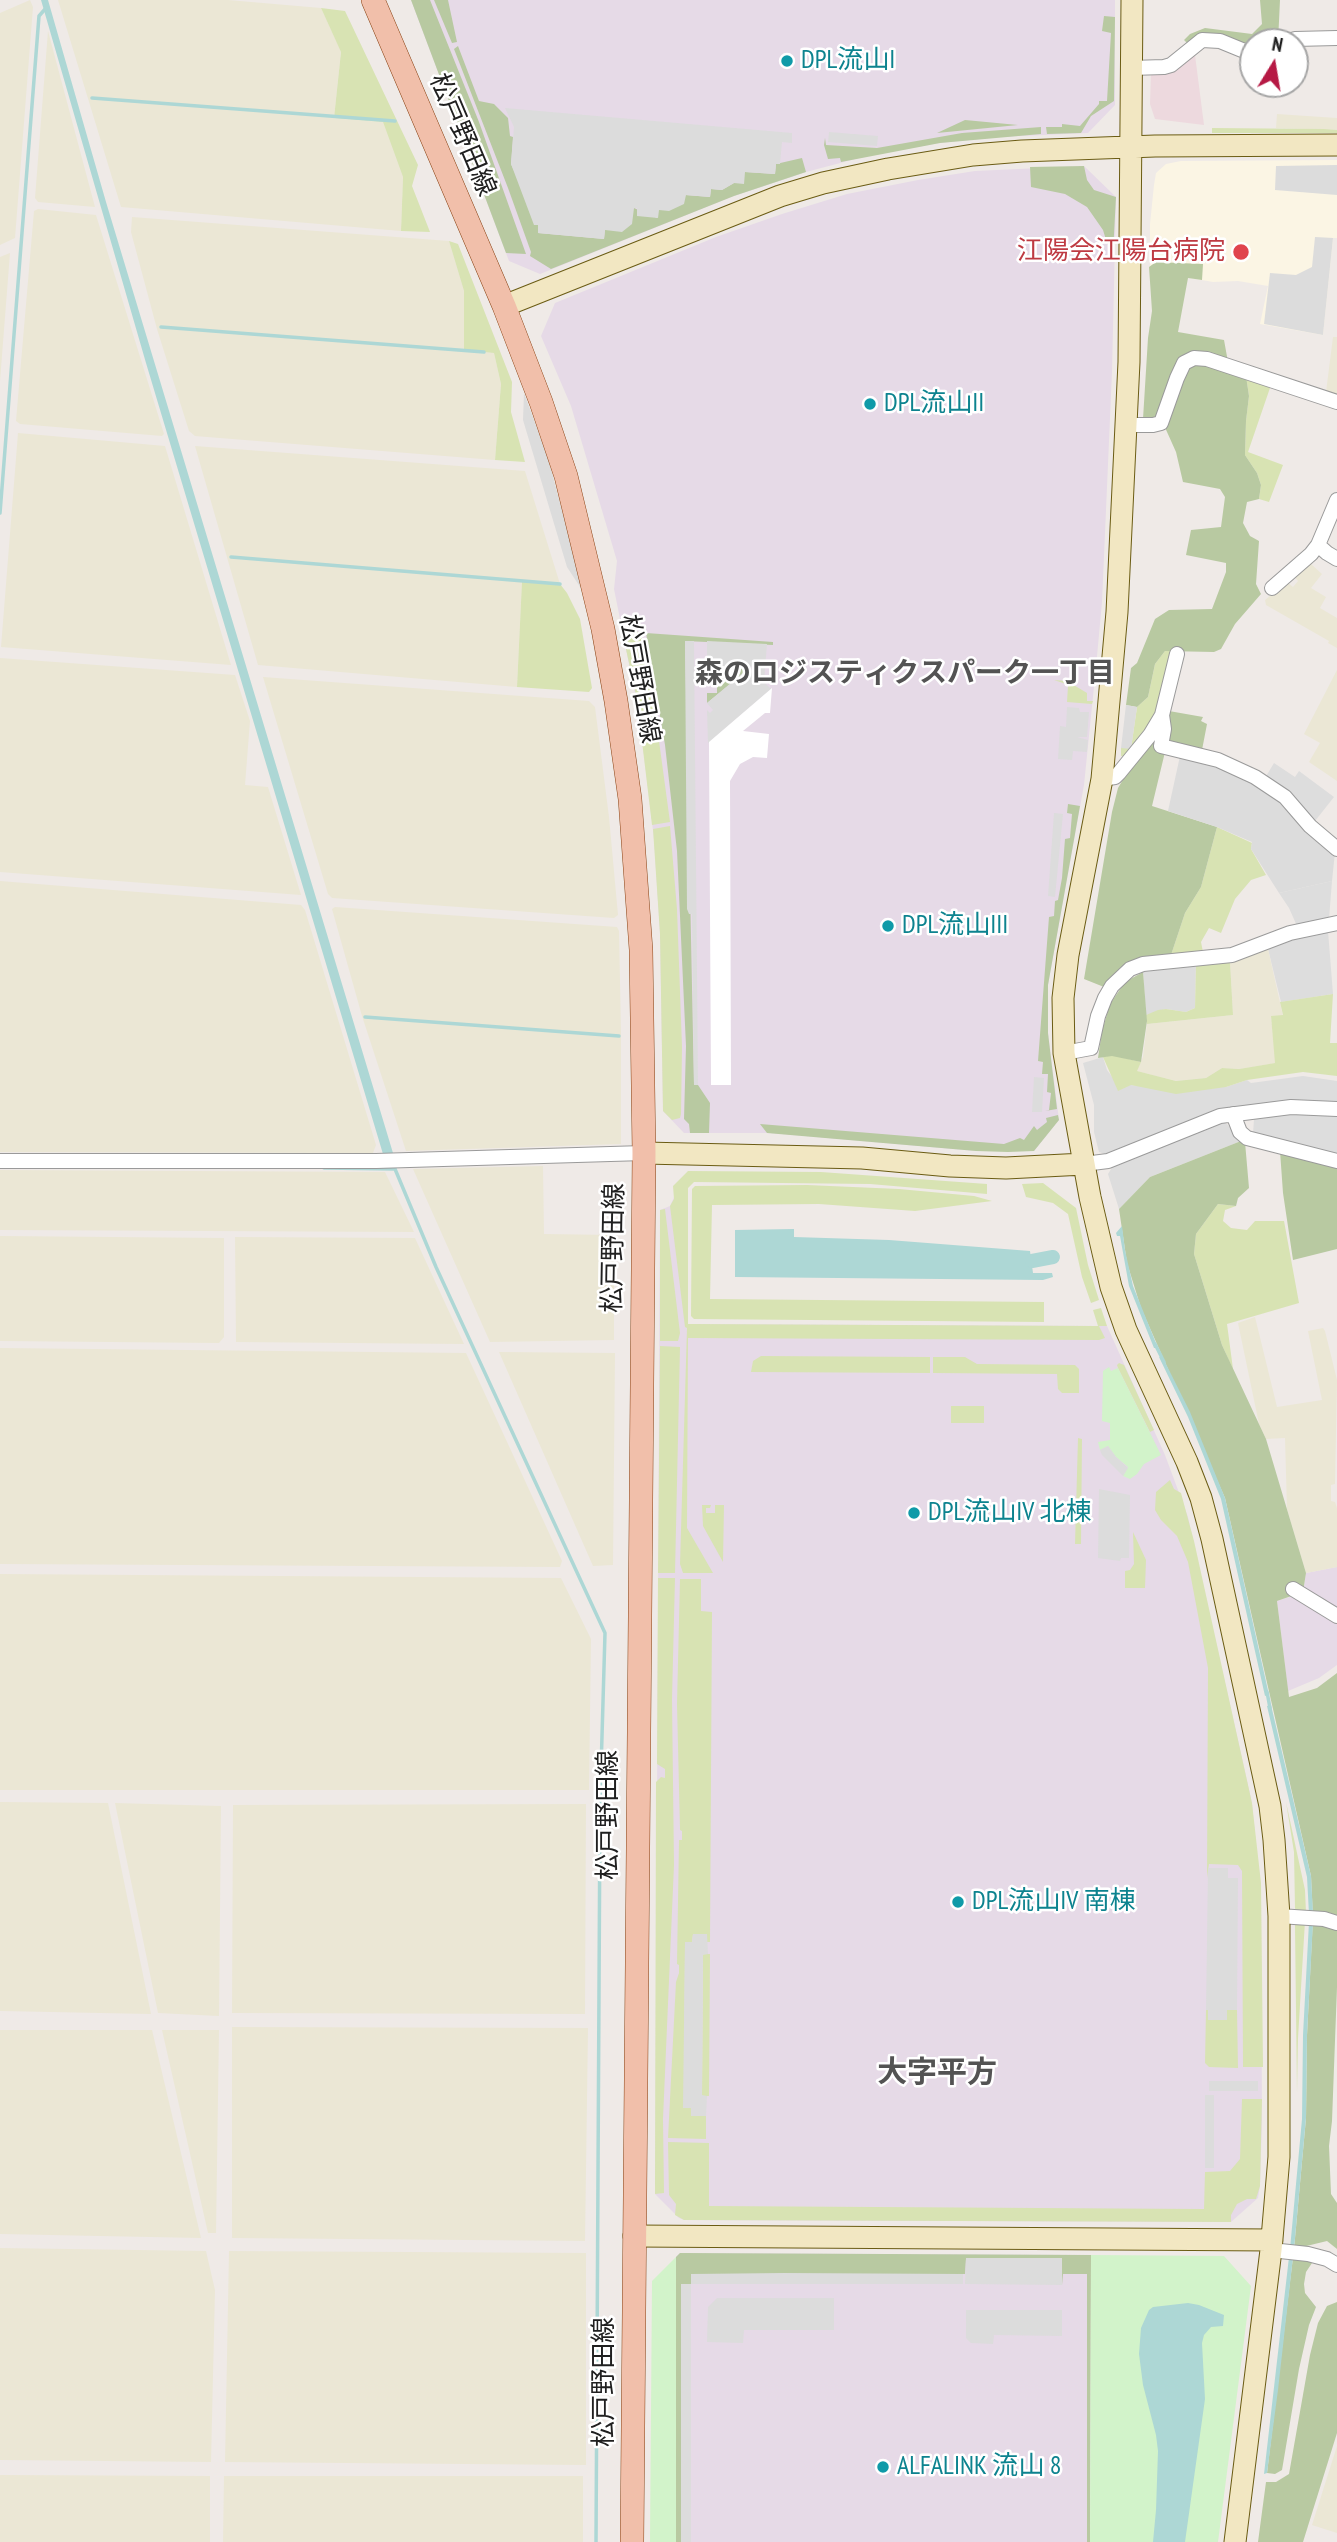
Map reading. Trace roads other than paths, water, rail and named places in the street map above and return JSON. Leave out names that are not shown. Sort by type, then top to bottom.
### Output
[{"type":"main road","name":"松戸野田線","points":[[373,0],[505,306],[569,487],[592,578],[616,701],[630,799],[641,950],[644,1153],[632,2542]]},
{"type":"street","points":[[1132,0],[1129,362],[1117,612],[1101,779],[1068,955],[1063,998],[1065,1053],[1098,1238],[1111,1287],[1126,1330],[1201,1498],[1270,1806],[1279,1916],[1279,2157],[1282,2249],[1236,2542]]},
{"type":"street","points":[[1309,39],[1337,38]]},
{"type":"street","points":[[1131,68],[1171,65],[1202,40],[1220,41],[1239,49]]},
{"type":"street","points":[[505,306],[731,214],[823,183],[931,161],[973,155],[1131,147],[1337,145]]},
{"type":"street","points":[[1126,425],[1161,423],[1184,363],[1194,358],[1207,359],[1337,402]]},
{"type":"street","points":[[1272,588],[1318,545],[1337,500]]},
{"type":"street","points":[[1318,545],[1337,559]]},
{"type":"street","points":[[1101,779],[1115,777],[1150,735],[1162,715],[1177,654]]},
{"type":"street","points":[[1162,715],[1164,729],[1161,746],[1218,760],[1255,777],[1285,797],[1310,826],[1337,849]]},
{"type":"street","points":[[1065,1053],[1091,1048],[1105,998],[1112,986],[1130,969],[1153,963],[1232,955],[1290,933],[1336,923],[1337,907]]},
{"type":"street","points":[[0,1161],[334,1161],[644,1153],[862,1158],[985,1168],[1108,1161],[1220,1116],[1291,1107],[1337,1109]]},
{"type":"street","points":[[1233,1114],[1240,1132],[1247,1138],[1337,1161]]},
{"type":"street","points":[[1293,1589],[1337,1616]]},
{"type":"street","points":[[1279,1916],[1309,1917],[1337,1923]]},
{"type":"street","points":[[634,2236],[1282,2249],[1327,2259],[1337,2265]]},
{"type":"water","points":[[41,0],[48,0],[106,202],[393,1153],[383,1154],[146,363]]},
{"type":"water","points":[[1122,1226],[1133,1286],[1158,1348],[1154,1348],[1129,1286],[1120,1236],[1116,1233]]},
{"type":"water","points":[[794,1229],[794,1237],[889,1240],[1030,1251],[1033,1273],[1052,1273],[1053,1277],[1043,1280],[735,1277],[735,1230]]},
{"type":"water","points":[[1159,1357],[1163,1358],[1190,1412],[1225,1498],[1269,1695],[1265,1696],[1221,1499],[1188,1417]]},
{"type":"water","points":[[1271,1705],[1311,1876],[1313,1914],[1309,1914],[1307,1877],[1267,1706]]},
{"type":"water","points":[[1309,1922],[1313,1922],[1306,2118],[1294,2249],[1290,2249],[1302,2119]]},
{"type":"water","points":[[1289,2257],[1293,2257],[1278,2390],[1267,2473],[1264,2474]]},
{"type":"water","points":[[1188,2303],[1224,2315],[1223,2326],[1211,2327],[1204,2335],[1202,2343],[1205,2399],[1185,2542],[1153,2542],[1158,2451],[1143,2385],[1139,2354],[1141,2328],[1153,2307]]},
{"type":"waterway","points":[[0,513],[39,16],[46,8]]},
{"type":"waterway","points":[[92,98],[395,121]]},
{"type":"waterway","points":[[161,327],[484,352]]},
{"type":"waterway","points":[[231,557],[560,584]]},
{"type":"waterway","points":[[365,1017],[619,1036]]},
{"type":"waterway","points":[[324,1168],[395,1169],[436,1267],[605,1633],[600,1805],[596,2542]]},
{"type":"waterway","points":[[1032,1261],[1053,1257]]},
{"type":"waterway","points":[[1155,1344],[1164,1362]]},
{"type":"waterway","points":[[1267,1692],[1270,1708]]},
{"type":"place","name":"DPL流山I","points":[[787,61]]},
{"type":"place","name":"江陽会江陽台病院","points":[[1241,252]]},
{"type":"place","name":"DPL流山II","points":[[870,404]]},
{"type":"place","name":"DPL流山III","points":[[888,926]]},
{"type":"place","name":"DPL流山IV 北棟","points":[[914,1513]]},
{"type":"place","name":"DPL流山IV 南棟","points":[[958,1902]]},
{"type":"place","name":"ALFALINK 流山 8","points":[[883,2467]]},
{"type":"district","name":"森のロジスティクスパーク一丁目","points":[[905,674]]},
{"type":"district","name":"大字平方","points":[[937,2073]]}]
